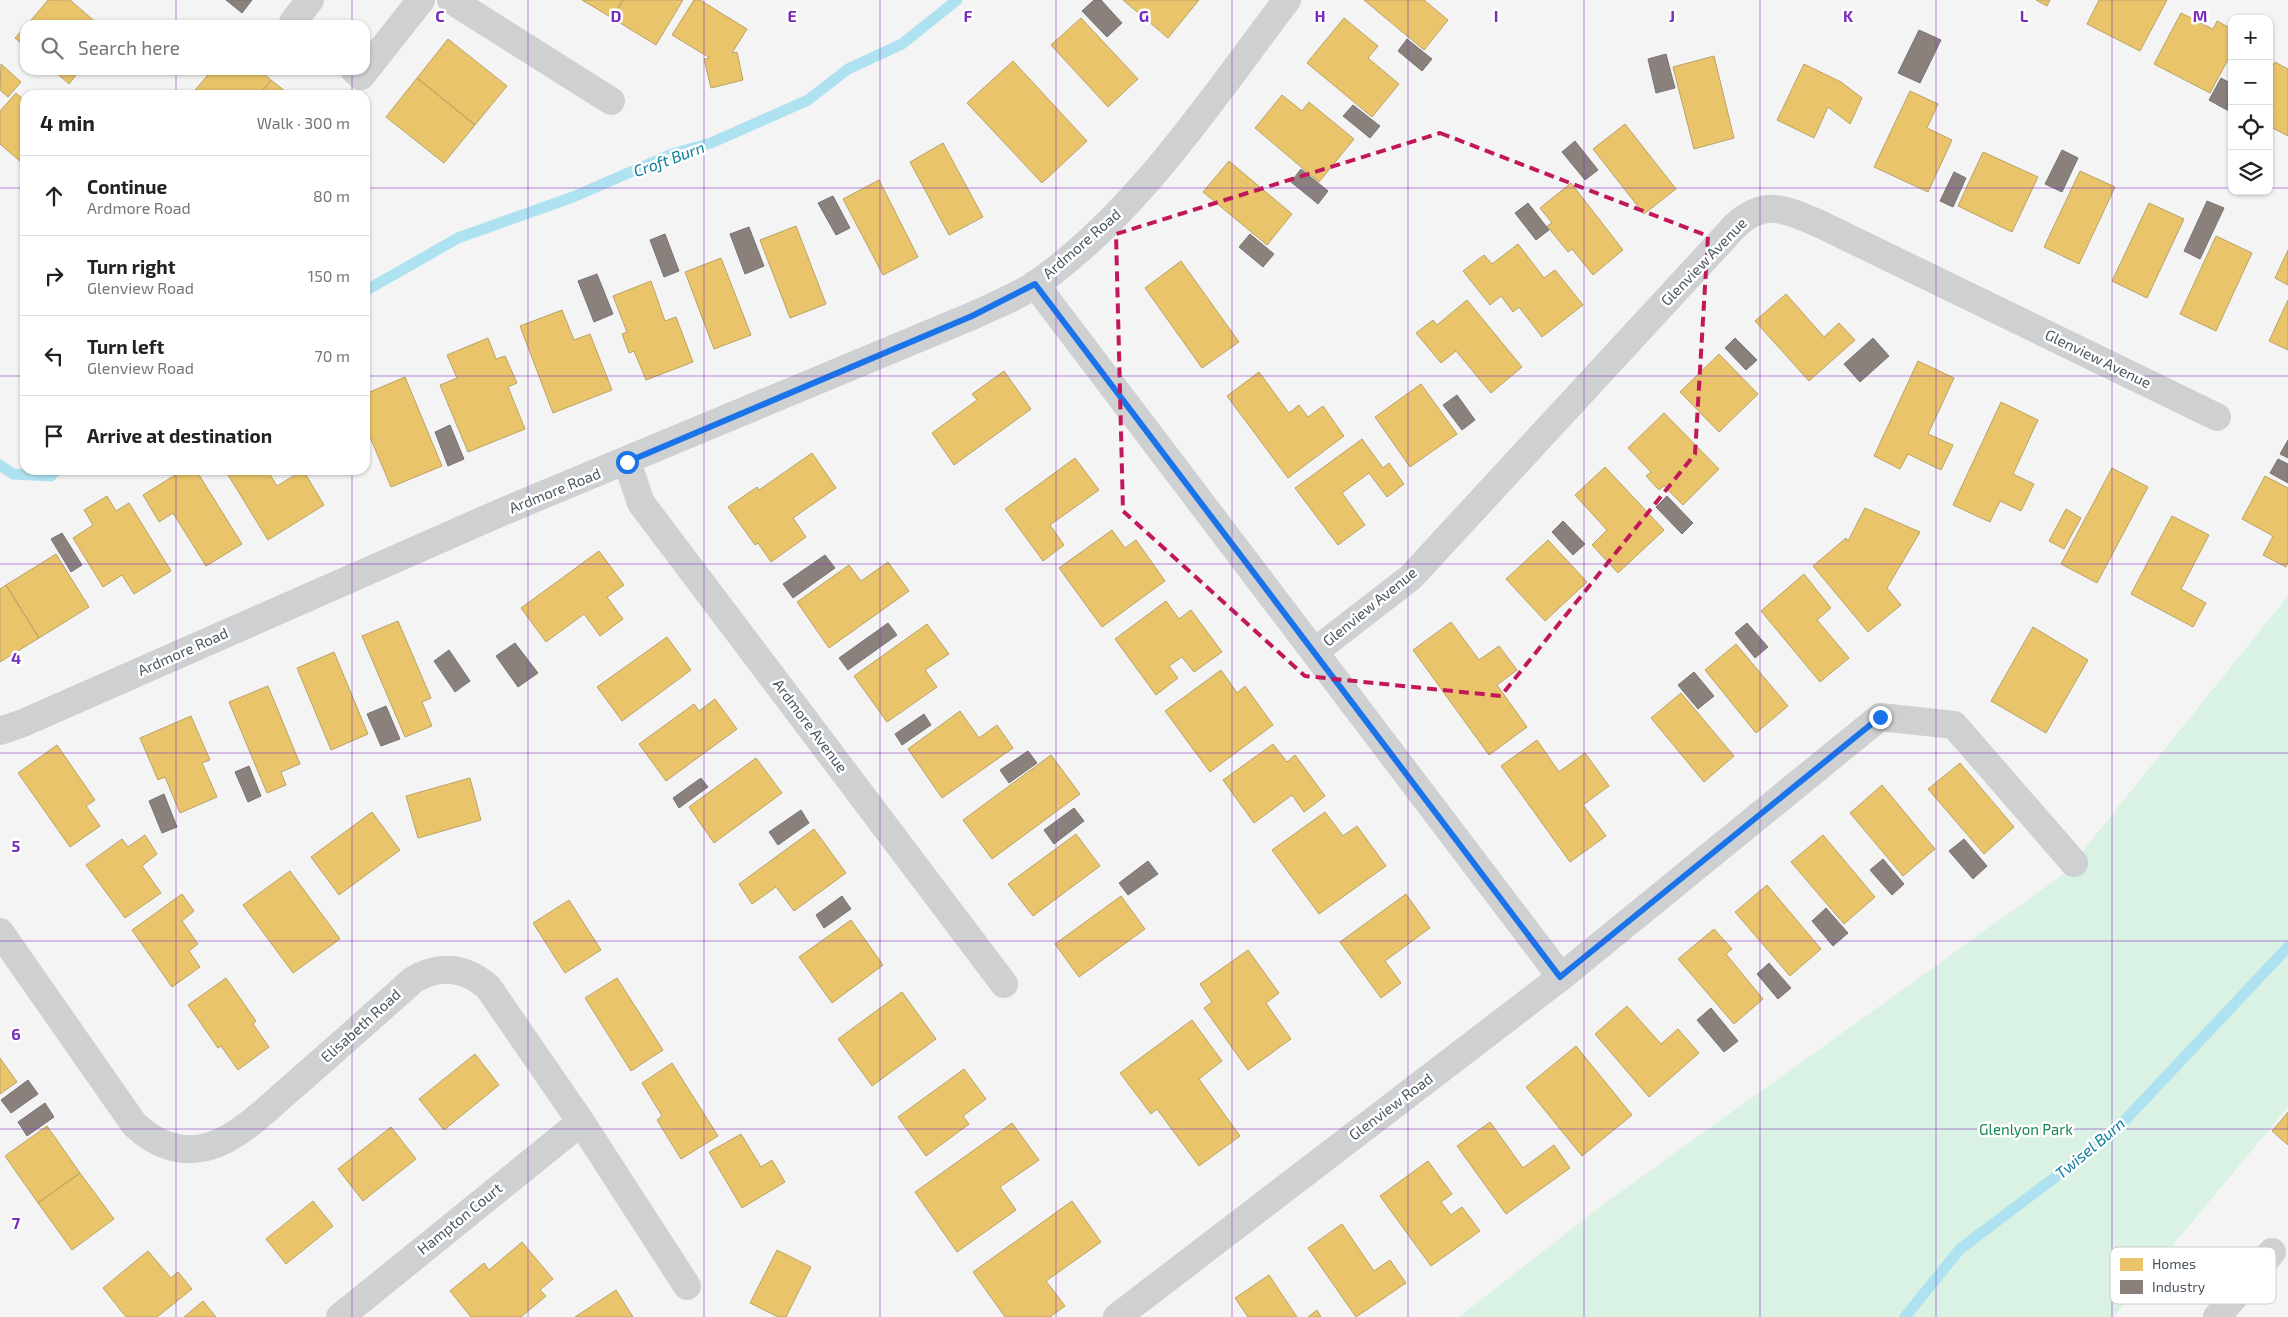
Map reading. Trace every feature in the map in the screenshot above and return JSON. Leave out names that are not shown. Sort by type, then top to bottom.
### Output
[{"type":"street","points":[[295,20],[310,0]]},
{"type":"street","points":[[370,65],[421,0]]},
{"type":"street","points":[[451,0],[611,101]]},
{"type":"street","name":"Ardmore Road","points":[[0,731],[23,723],[502,512],[627,462],[972,316],[1035,284],[1114,220],[1181,140],[1287,0]]},
{"type":"street","name":"Glenview Avenue","points":[[1314,652],[1411,577],[1736,226],[1745,217],[1757,211],[1770,208],[1785,209],[1820,224],[2217,418]]},
{"type":"street","points":[[1035,284],[1560,977]]},
{"type":"street","name":"Ardmore Avenue","points":[[627,462],[641,503],[1004,984]]},
{"type":"street","name":"Glenview Road","points":[[1117,1317],[1560,977],[1880,717],[1954,725],[2074,863]]},
{"type":"street","name":"Elisabeth Road","points":[[0,932],[134,1124],[146,1135],[160,1143],[176,1148],[194,1150],[226,1140],[277,1100],[413,980],[430,971],[450,968],[477,978],[488,987],[581,1122],[687,1286]]},
{"type":"street","name":"Hampton Court","points":[[340,1317],[581,1122]]},
{"type":"street","points":[[2217,1317],[2228,1304]]},
{"type":"highlighted area","points":[[1440,133],[1708,236],[1695,454],[1501,696],[1305,676],[1123,511],[1116,234]]},
{"type":"green space","name":"Glenlyon Park","points":[[2288,596],[2288,1107],[2171,1247],[2110,1247],[2110,1304],[2124,1304],[2113,1317],[1459,1317],[1597,1209],[2065,873]]},
{"type":"building: Homes","points":[[48,0],[70,0],[93,20],[31,20]]},
{"type":"building: Homes","points":[[582,0],[623,0],[612,18]]},
{"type":"building: Homes","points":[[623,0],[683,0],[656,45],[612,18]]},
{"type":"building: Homes","points":[[694,0],[700,0],[747,29],[732,53],[737,52],[743,80],[711,88],[704,59],[710,58],[672,35]]},
{"type":"building: Homes","points":[[1123,0],[1199,0],[1168,38]]},
{"type":"building: Homes","points":[[1364,0],[1424,0],[1448,20],[1424,50]]},
{"type":"building: Homes","points":[[2036,0],[2050,0],[2047,6]]},
{"type":"building: Homes","points":[[2099,0],[2167,0],[2140,51],[2087,24]]},
{"type":"building: Homes","points":[[2181,13],[2213,29],[2217,21],[2228,27],[2228,59],[2210,93],[2154,64]]},
{"type":"building: Homes","points":[[1081,18],[1138,79],[1108,107],[1051,45]]},
{"type":"building: Homes","points":[[1344,18],[1378,46],[1368,58],[1399,84],[1372,117],[1307,63]]},
{"type":"building: Homes","points":[[20,32],[20,42],[15,38]]},
{"type":"building: Homes","points":[[448,39],[507,86],[475,125],[417,78]]},
{"type":"building: Homes","points":[[1714,56],[1734,138],[1694,149],[1673,67]]},
{"type":"building: Homes","points":[[1013,61],[1087,141],[1042,183],[967,103]]},
{"type":"building: Homes","points":[[2275,62],[2288,69],[2288,136],[2273,128],[2273,65]]},
{"type":"building: Homes","points":[[1,64],[21,82],[8,97],[0,90]]},
{"type":"building: Homes","points":[[1804,64],[1841,82],[1862,98],[1850,124],[1828,107],[1814,138],[1777,120]]},
{"type":"building: Homes","points":[[59,75],[76,75],[69,84]]},
{"type":"building: Homes","points":[[208,75],[266,75],[271,80],[263,90],[195,90]]},
{"type":"building: Homes","points":[[417,78],[475,125],[444,163],[386,117]]},
{"type":"building: Homes","points":[[271,80],[284,90],[263,90]]},
{"type":"building: Homes","points":[[1910,91],[1938,104],[1927,128],[1952,140],[1928,192],[1874,167]]},
{"type":"building: Homes","points":[[16,93],[20,97],[20,161],[0,144],[0,111]]},
{"type":"building: Homes","points":[[1282,95],[1302,111],[1309,102],[1354,139],[1319,182],[1255,128]]},
{"type":"building: Homes","points":[[1625,124],[1676,189],[1644,214],[1593,149]]},
{"type":"building: Homes","points":[[943,143],[983,217],[949,235],[910,162]]},
{"type":"building: Homes","points":[[1983,152],[2038,177],[2012,232],[1958,206]]},
{"type":"building: Homes","points":[[1229,161],[1292,214],[1267,245],[1203,192]]},
{"type":"building: Homes","points":[[2080,171],[2115,187],[2079,264],[2044,247]]},
{"type":"building: Homes","points":[[879,180],[918,257],[883,275],[843,199]]},
{"type":"building: Homes","points":[[1571,183],[1623,250],[1593,275],[1572,249],[1568,252],[1547,226],[1552,223],[1540,208]]},
{"type":"building: Homes","points":[[2149,203],[2184,219],[2147,298],[2112,281]]},
{"type":"building: Homes","points":[[796,226],[826,304],[790,318],[760,240]]},
{"type":"building: Homes","points":[[2216,236],[2252,253],[2216,331],[2180,314]]},
{"type":"building: Homes","points":[[1518,244],[1544,278],[1555,270],[1583,305],[1542,337],[1519,307],[1513,312],[1501,296],[1490,305],[1463,271],[1484,255],[1492,264]]},
{"type":"building: Homes","points":[[2288,250],[2288,285],[2275,278]]},
{"type":"building: Homes","points":[[721,258],[751,335],[714,349],[685,272]]},
{"type":"building: Homes","points":[[1181,261],[1239,342],[1202,368],[1145,288]]},
{"type":"building: Homes","points":[[651,281],[665,321],[676,317],[693,362],[646,380],[634,351],[629,353],[622,334],[627,332],[613,296]]},
{"type":"building: Homes","points":[[1786,294],[1824,337],[1839,323],[1855,340],[1809,381],[1755,321]]},
{"type":"building: Homes","points":[[1467,300],[1522,367],[1491,393],[1456,351],[1441,363],[1416,333],[1433,320],[1437,325]]},
{"type":"building: Homes","points":[[2288,300],[2288,350],[2269,341]]},
{"type":"building: Homes","points":[[562,310],[574,340],[590,334],[612,390],[553,413],[520,326]]},
{"type":"building: Homes","points":[[488,338],[496,359],[505,356],[517,383],[508,387],[525,429],[468,452],[440,385],[457,378],[447,355]]},
{"type":"building: Homes","points":[[1719,354],[1758,394],[1719,432],[1680,392]]},
{"type":"building: Homes","points":[[1918,361],[1954,378],[1928,434],[1953,445],[1941,470],[1908,454],[1900,469],[1874,456]]},
{"type":"building: Homes","points":[[1004,371],[1031,409],[954,465],[932,433],[977,400],[972,394]]},
{"type":"building: Homes","points":[[1259,372],[1289,413],[1299,405],[1308,417],[1323,406],[1344,436],[1288,478],[1227,396]]},
{"type":"building: Homes","points":[[405,377],[442,466],[391,487],[370,437],[370,392]]},
{"type":"building: Homes","points":[[1421,384],[1457,434],[1410,467],[1375,417]]},
{"type":"building: Homes","points":[[2001,402],[2038,420],[2013,474],[2034,484],[2021,511],[2000,501],[1990,522],[1953,505]]},
{"type":"building: Homes","points":[[1664,413],[1719,469],[1683,505],[1664,486],[1659,490],[1646,476],[1651,472],[1628,448]]},
{"type":"building: Homes","points":[[1362,439],[1383,468],[1389,463],[1404,484],[1387,497],[1369,473],[1342,493],[1365,525],[1338,545],[1295,488]]},
{"type":"building: Homes","points":[[812,453],[836,488],[793,518],[806,537],[771,562],[758,543],[755,545],[728,507],[757,487],[759,490]]},
{"type":"building: Homes","points":[[1075,458],[1099,490],[1050,525],[1064,545],[1043,561],[1005,509]]},
{"type":"building: Homes","points":[[1605,467],[1664,530],[1618,573],[1592,545],[1607,530],[1575,495]]},
{"type":"building: Homes","points":[[2112,468],[2148,487],[2097,583],[2061,564]]},
{"type":"building: Homes","points":[[175,475],[199,475],[242,544],[206,566],[173,513],[159,522],[143,495]]},
{"type":"building: Homes","points":[[228,475],[270,475],[277,486],[295,475],[306,475],[324,505],[268,540]]},
{"type":"building: Homes","points":[[2265,476],[2288,488],[2288,562],[2286,567],[2263,555],[2273,536],[2242,519]]},
{"type":"building: Homes","points":[[107,496],[116,511],[129,503],[171,571],[134,594],[122,575],[103,587],[73,538],[93,525],[84,510]]},
{"type":"building: Homes","points":[[1865,508],[1920,532],[1887,588],[1901,605],[1868,632],[1813,566],[1846,538],[1848,541]]},
{"type":"building: Homes","points":[[2066,509],[2081,518],[2064,549],[2049,541]]},
{"type":"building: Homes","points":[[2172,516],[2209,535],[2181,589],[2206,603],[2193,627],[2131,594]]},
{"type":"building: Homes","points":[[1112,530],[1125,548],[1136,540],[1165,581],[1102,627],[1059,568]]},
{"type":"building: Homes","points":[[1548,540],[1587,582],[1545,621],[1506,579]]},
{"type":"building: Homes","points":[[599,551],[624,585],[607,597],[623,619],[600,636],[584,614],[546,642],[521,608]]},
{"type":"building: Homes","points":[[56,554],[89,607],[39,638],[6,585]]},
{"type":"building: Homes","points":[[888,562],[909,591],[829,648],[797,602],[849,565],[861,581]]},
{"type":"building: Homes","points":[[1804,574],[1831,608],[1817,620],[1849,658],[1820,682],[1761,611]]},
{"type":"building: Homes","points":[[6,585],[39,638],[0,662],[0,589]]},
{"type":"building: Homes","points":[[1166,601],[1179,619],[1191,610],[1222,652],[1194,672],[1182,657],[1169,666],[1178,678],[1156,695],[1115,639]]},
{"type":"building: Homes","points":[[398,621],[431,698],[422,702],[432,726],[405,737],[362,636]]},
{"type":"building: Homes","points":[[1451,622],[1479,660],[1499,646],[1517,670],[1497,685],[1527,727],[1489,755],[1413,650]]},
{"type":"building: Homes","points":[[927,624],[949,654],[925,670],[937,687],[887,722],[854,676]]},
{"type":"building: Homes","points":[[2033,627],[2088,660],[2046,733],[1991,701]]},
{"type":"building: Homes","points":[[667,637],[691,670],[622,721],[597,687]]},
{"type":"building: Homes","points":[[1736,644],[1788,706],[1756,733],[1705,670]]},
{"type":"building: Homes","points":[[334,652],[368,734],[331,750],[297,668]]},
{"type":"building: Homes","points":[[1221,670],[1237,693],[1245,686],[1273,725],[1210,772],[1165,711]]},
{"type":"building: Homes","points":[[268,686],[300,764],[281,772],[286,785],[267,793],[229,702]]},
{"type":"building: Homes","points":[[1681,693],[1734,756],[1704,782],[1651,718]]},
{"type":"building: Homes","points":[[715,699],[737,729],[666,781],[639,744],[694,704],[699,711]]},
{"type":"building: Homes","points":[[960,711],[979,738],[997,725],[1013,748],[942,798],[908,749]]},
{"type":"building: Homes","points":[[191,716],[210,760],[202,763],[217,797],[180,813],[165,777],[158,780],[140,738]]},
{"type":"building: Homes","points":[[1537,740],[1559,772],[1585,753],[1609,786],[1583,805],[1606,836],[1570,862],[1501,766]]},
{"type":"building: Homes","points":[[1273,744],[1287,762],[1295,755],[1325,796],[1304,812],[1292,795],[1254,823],[1223,780]]},
{"type":"building: Homes","points":[[57,745],[95,800],[86,806],[100,826],[70,847],[18,773]]},
{"type":"building: Homes","points":[[1051,755],[1080,794],[992,859],[963,820]]},
{"type":"building: Homes","points":[[756,758],[782,793],[714,843],[689,807]]},
{"type":"building: Homes","points":[[1960,763],[2014,827],[1984,854],[1928,789]]},
{"type":"building: Homes","points":[[470,778],[481,820],[418,838],[406,796]]},
{"type":"building: Homes","points":[[1882,785],[1935,849],[1903,876],[1850,813]]},
{"type":"building: Homes","points":[[372,812],[400,850],[339,895],[311,857]]},
{"type":"building: Homes","points":[[1325,812],[1343,836],[1357,826],[1386,866],[1319,914],[1272,850]]},
{"type":"building: Homes","points":[[814,829],[846,873],[794,911],[776,887],[752,904],[739,884]]},
{"type":"building: Homes","points":[[1076,834],[1100,866],[1033,916],[1008,884]]},
{"type":"building: Homes","points":[[145,835],[157,854],[142,866],[161,893],[125,918],[86,865],[122,839],[128,847]]},
{"type":"building: Homes","points":[[1823,835],[1875,897],[1844,924],[1791,862]]},
{"type":"building: Homes","points":[[290,871],[340,939],[293,973],[243,905]]},
{"type":"building: Homes","points":[[1767,885],[1821,949],[1790,976],[1735,912]]},
{"type":"building: Homes","points":[[182,894],[194,911],[182,921],[198,944],[189,951],[200,967],[172,987],[132,930]]},
{"type":"building: Homes","points":[[1406,894],[1430,928],[1385,961],[1401,983],[1381,998],[1340,942]]},
{"type":"building: Homes","points":[[1121,896],[1145,929],[1079,977],[1055,944]]},
{"type":"building: Homes","points":[[569,900],[601,950],[565,973],[533,923]]},
{"type":"building: Homes","points":[[851,920],[883,965],[832,1003],[799,957]]},
{"type":"building: Homes","points":[[1714,929],[1732,949],[1726,954],[1763,999],[1734,1024],[1678,959]]},
{"type":"building: Homes","points":[[1248,950],[1279,993],[1266,1003],[1291,1039],[1248,1070],[1204,1008],[1212,1002],[1200,984]]},
{"type":"building: Homes","points":[[226,978],[256,1021],[253,1024],[269,1047],[238,1070],[221,1046],[218,1048],[188,1005]]},
{"type":"building: Homes","points":[[617,978],[663,1050],[631,1071],[585,998]]},
{"type":"building: Homes","points":[[902,992],[936,1039],[872,1086],[838,1039]]},
{"type":"building: Homes","points":[[1627,1006],[1661,1044],[1678,1029],[1699,1053],[1649,1097],[1595,1034]]},
{"type":"building: Homes","points":[[1192,1020],[1222,1061],[1199,1079],[1240,1136],[1199,1166],[1157,1109],[1151,1114],[1120,1073]]},
{"type":"building: Homes","points":[[1576,1046],[1632,1115],[1582,1156],[1526,1087]]},
{"type":"building: Homes","points":[[475,1054],[499,1085],[444,1130],[419,1099]]},
{"type":"building: Homes","points":[[0,1058],[17,1082],[0,1094]]},
{"type":"building: Homes","points":[[672,1063],[718,1136],[681,1159],[657,1120],[662,1116],[642,1083]]},
{"type":"building: Homes","points":[[964,1069],[986,1099],[963,1116],[969,1124],[926,1156],[898,1117]]},
{"type":"building: Homes","points":[[2288,1112],[2288,1145],[2272,1131]]},
{"type":"building: Homes","points":[[1490,1122],[1523,1168],[1554,1145],[1570,1168],[1506,1214],[1457,1146]]},
{"type":"building: Homes","points":[[1012,1123],[1039,1160],[1000,1187],[1016,1210],[957,1252],[915,1192]]},
{"type":"building: Homes","points":[[47,1126],[80,1173],[38,1203],[5,1156]]},
{"type":"building: Homes","points":[[391,1127],[416,1159],[363,1201],[338,1169]]},
{"type":"building: Homes","points":[[741,1134],[761,1167],[772,1160],[785,1182],[742,1208],[709,1152]]},
{"type":"building: Homes","points":[[1428,1161],[1452,1194],[1441,1202],[1451,1215],[1462,1207],[1480,1231],[1431,1266],[1380,1196]]},
{"type":"building: Homes","points":[[80,1173],[114,1219],[72,1250],[38,1203]]},
{"type":"building: Homes","points":[[313,1201],[333,1226],[286,1264],[266,1239]]},
{"type":"building: Homes","points":[[1072,1201],[1101,1242],[1046,1281],[1065,1306],[1050,1317],[1005,1317],[973,1272]]},
{"type":"building: Homes","points":[[1342,1224],[1374,1271],[1390,1260],[1406,1283],[1356,1317],[1308,1248]]},
{"type":"building: Homes","points":[[522,1242],[553,1279],[540,1290],[546,1296],[521,1317],[471,1317],[450,1291],[484,1263],[489,1270]]},
{"type":"building: Homes","points":[[777,1250],[811,1267],[786,1317],[778,1317],[750,1303]]},
{"type":"building: Homes","points":[[148,1251],[171,1278],[178,1272],[192,1289],[157,1317],[126,1317],[103,1288]]},
{"type":"building: Homes","points":[[1269,1275],[1297,1317],[1248,1317],[1235,1298]]},
{"type":"building: Homes","points":[[616,1290],[633,1317],[575,1317]]},
{"type":"building: Homes","points":[[203,1301],[216,1317],[184,1317]]},
{"type":"building: Homes","points":[[1317,1310],[1321,1317],[1308,1317]]},
{"type":"building: Industry","points":[[226,0],[252,0],[242,13]]},
{"type":"building: Industry","points":[[1094,0],[1101,0],[1122,23],[1107,37],[1082,11]]},
{"type":"building: Industry","points":[[1919,30],[1941,40],[1920,83],[1898,73]]},
{"type":"building: Industry","points":[[1407,39],[1432,59],[1422,71],[1398,51]]},
{"type":"building: Industry","points":[[1666,54],[1675,88],[1656,93],[1648,59]]},
{"type":"building: Industry","points":[[2221,78],[2228,82],[2228,104],[2225,109],[2209,100]]},
{"type":"building: Industry","points":[[1353,105],[1380,126],[1370,138],[1343,116]]},
{"type":"building: Industry","points":[[1575,141],[1598,170],[1585,180],[1562,152]]},
{"type":"building: Industry","points":[[2062,150],[2078,158],[2062,192],[2045,184]]},
{"type":"building: Industry","points":[[1301,169],[1328,191],[1318,204],[1291,182]]},
{"type":"building: Industry","points":[[1954,172],[1966,178],[1953,207],[1940,201]]},
{"type":"building: Industry","points":[[833,196],[850,228],[836,235],[818,203]]},
{"type":"building: Industry","points":[[2207,201],[2224,208],[2200,259],[2184,251]]},
{"type":"building: Industry","points":[[1528,203],[1549,230],[1536,240],[1515,213]]},
{"type":"building: Industry","points":[[749,227],[764,266],[745,274],[730,234]]},
{"type":"building: Industry","points":[[665,234],[679,271],[664,277],[650,240]]},
{"type":"building: Industry","points":[[1250,234],[1274,254],[1263,267],[1239,247]]},
{"type":"building: Industry","points":[[597,274],[613,314],[594,322],[578,281]]},
{"type":"building: Industry","points":[[1735,338],[1757,360],[1746,370],[1725,348]]},
{"type":"building: Industry","points":[[1873,338],[1889,356],[1860,382],[1844,364]]},
{"type":"building: Industry","points":[[1457,395],[1475,420],[1462,430],[1443,405]]},
{"type":"building: Industry","points":[[450,425],[464,459],[448,466],[435,432]]},
{"type":"building: Industry","points":[[2288,440],[2288,458],[2280,454]]},
{"type":"building: Industry","points":[[2278,459],[2288,464],[2288,483],[2270,473]]},
{"type":"building: Industry","points":[[1667,496],[1693,523],[1682,534],[1656,507]]},
{"type":"building: Industry","points":[[1563,521],[1585,544],[1573,555],[1552,532]]},
{"type":"building: Industry","points":[[62,533],[82,565],[71,572],[51,539]]},
{"type":"building: Industry","points":[[825,555],[835,568],[793,598],[783,584]]},
{"type":"building: Industry","points":[[888,623],[897,635],[848,670],[839,658]]},
{"type":"building: Industry","points":[[1747,623],[1768,647],[1755,658],[1735,633]]},
{"type":"building: Industry","points":[[515,643],[538,673],[518,687],[496,656]]},
{"type":"building: Industry","points":[[449,650],[470,681],[455,692],[434,661]]},
{"type":"building: Industry","points":[[1694,672],[1714,696],[1698,709],[1678,685]]},
{"type":"building: Industry","points":[[386,706],[400,739],[381,746],[367,714]]},
{"type":"building: Industry","points":[[924,714],[931,725],[902,745],[895,734]]},
{"type":"building: Industry","points":[[1028,751],[1037,763],[1009,783],[1000,770]]},
{"type":"building: Industry","points":[[249,766],[261,796],[248,802],[235,772]]},
{"type":"building: Industry","points":[[701,778],[708,787],[679,808],[673,798]]},
{"type":"building: Industry","points":[[164,794],[177,827],[162,833],[149,801]]},
{"type":"building: Industry","points":[[1074,808],[1084,821],[1054,844],[1044,830]]},
{"type":"building: Industry","points":[[801,810],[809,823],[778,845],[769,832]]},
{"type":"building: Industry","points":[[1964,839],[1987,866],[1973,879],[1949,851]]},
{"type":"building: Industry","points":[[1883,859],[1904,884],[1892,895],[1870,870]]},
{"type":"building: Industry","points":[[1148,861],[1158,874],[1128,895],[1119,883]]},
{"type":"building: Industry","points":[[842,896],[851,909],[824,928],[816,915]]},
{"type":"building: Industry","points":[[1826,908],[1848,933],[1833,946],[1812,921]]},
{"type":"building: Industry","points":[[1769,963],[1791,988],[1778,999],[1757,974]]},
{"type":"building: Industry","points":[[1711,1008],[1738,1041],[1724,1052],[1697,1020]]},
{"type":"building: Industry","points":[[28,1080],[38,1094],[11,1113],[1,1100]]},
{"type":"building: Industry","points":[[45,1103],[54,1117],[27,1136],[18,1122]]},
{"type":"waterway","name":"Croft Burn","points":[[370,288],[458,238],[573,197],[672,154],[711,143],[808,100],[848,69],[902,44],[957,0]]},
{"type":"waterway","name":"Croft Burn","points":[[0,465],[13,474],[20,474]]},
{"type":"waterway","name":"Croft Burn","points":[[32,475],[52,475]]},
{"type":"waterway","name":"Twisel Burn","points":[[1905,1317],[1960,1249],[2111,1135],[2288,947]]},
{"type":"route","points":[[627,462],[972,316],[1035,284],[1560,977],[1880,717]]}]
